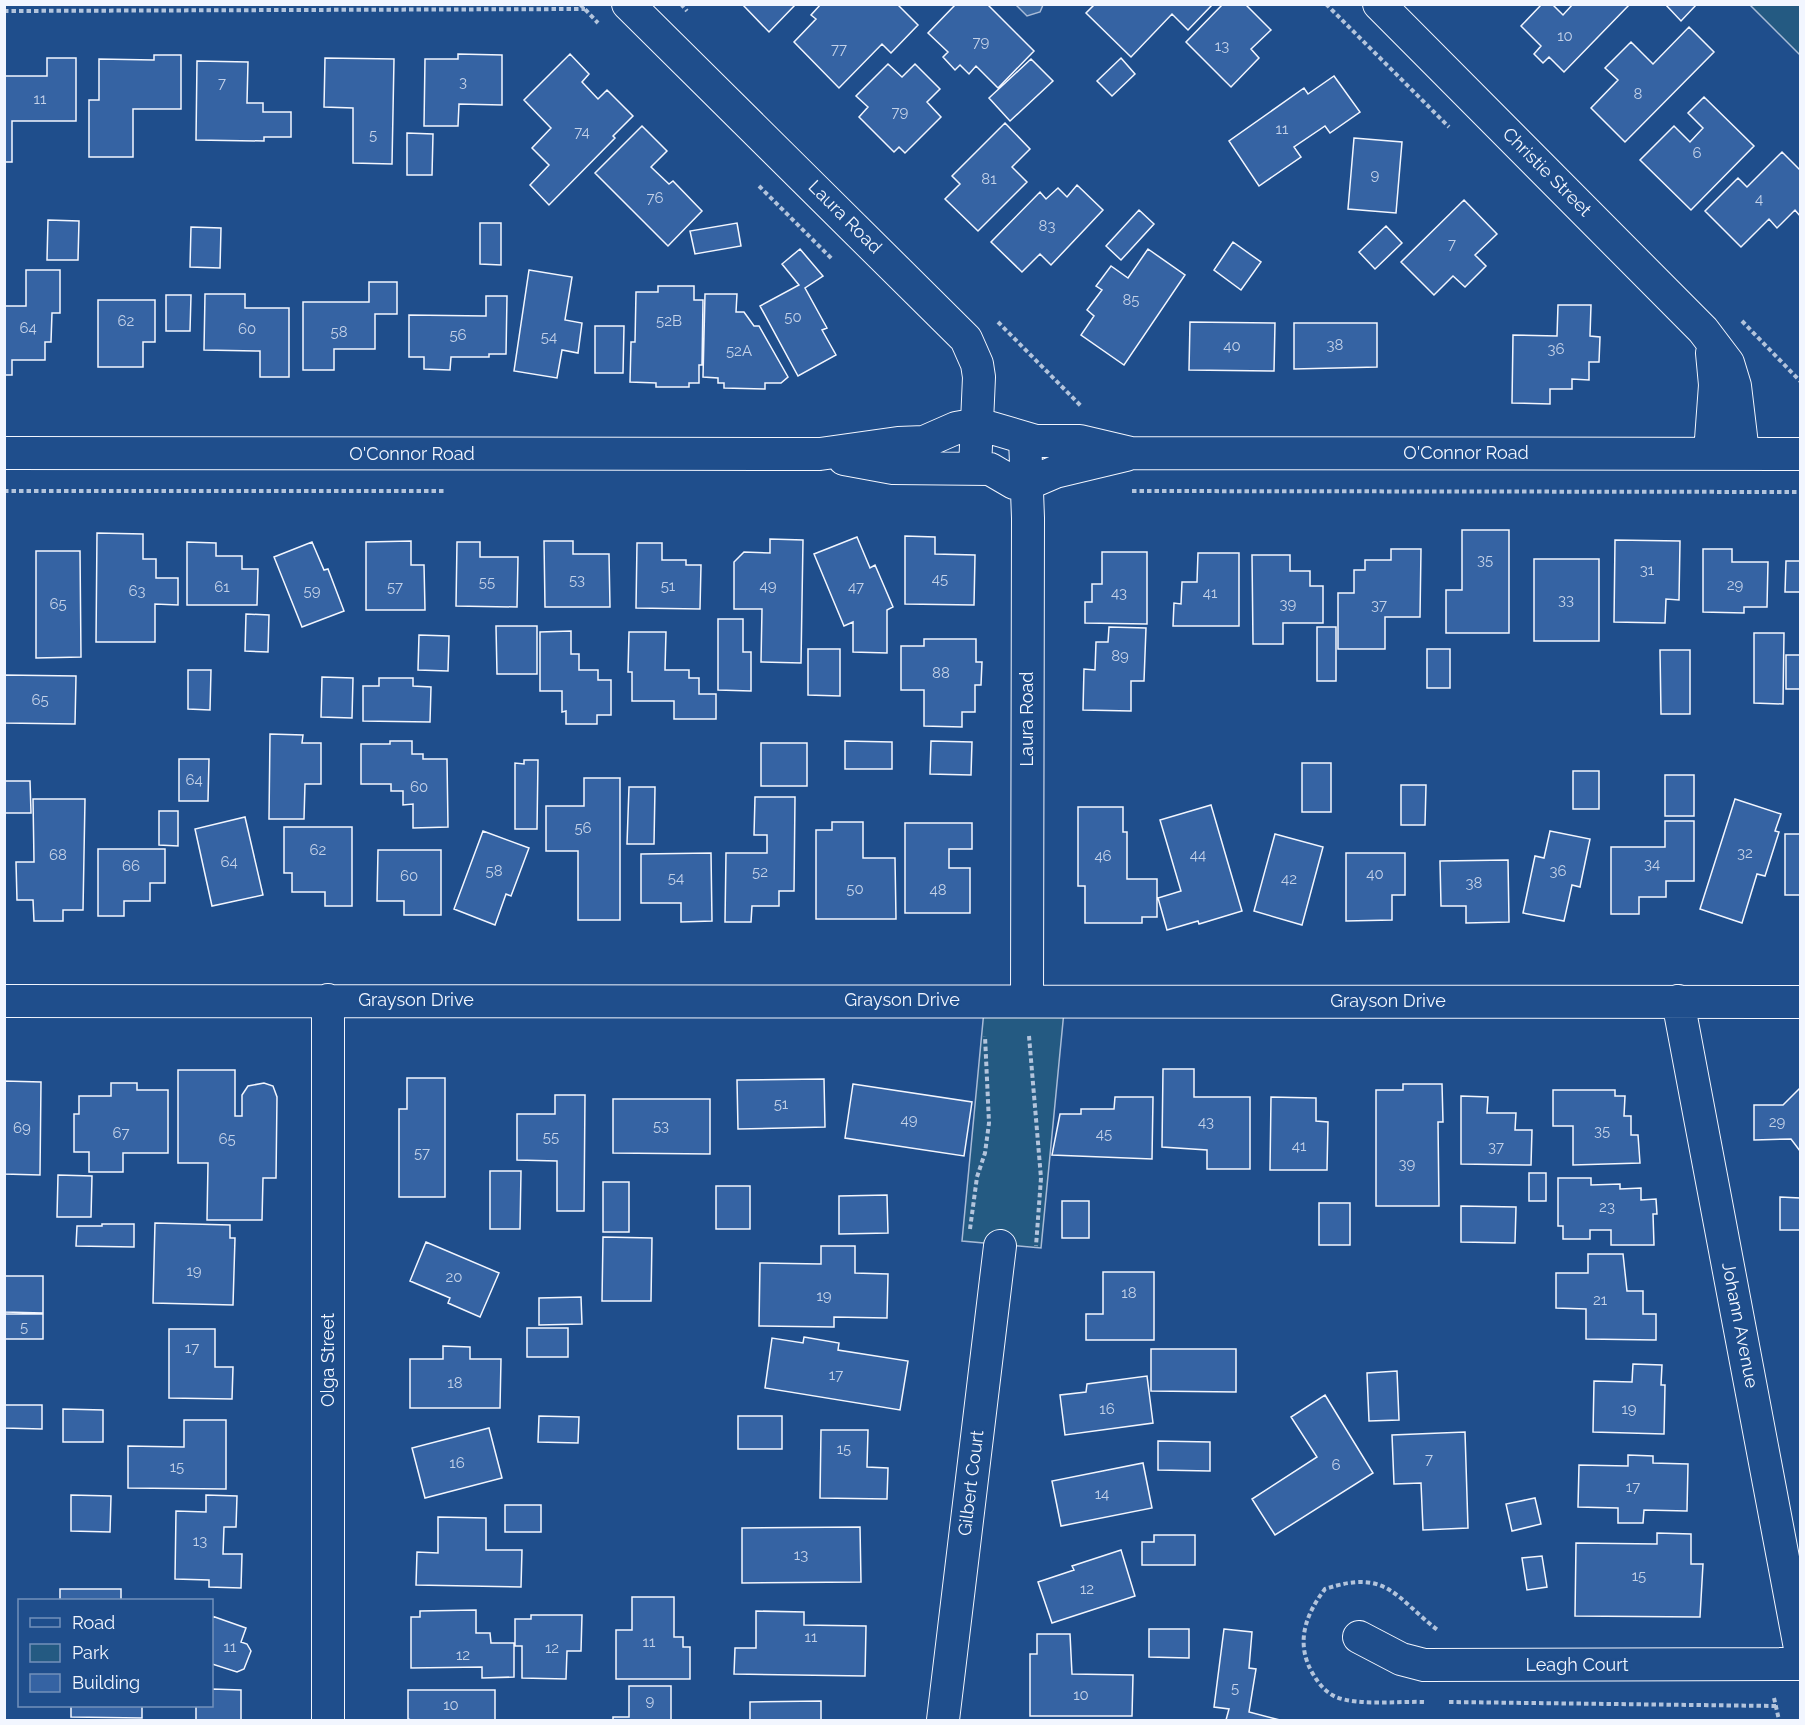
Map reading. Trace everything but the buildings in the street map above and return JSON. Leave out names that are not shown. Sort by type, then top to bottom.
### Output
[{"type":"street","name":"Laura Road","points":[[628,4],[957,327],[977,364],[978,424],[975,468]]},
{"type":"street","name":"Christie Street","points":[[1379,4],[1683,309],[1712,343],[1728,363],[1735,386],[1743,453]]},
{"type":"street","points":[[1710,453],[1714,385],[1712,343]]},
{"type":"street","name":"O'Connor Road","points":[[4,453],[820,454],[924,442],[956,428],[978,424],[1025,438],[1080,441],[1131,453],[1800,454]]},
{"type":"street","name":"Laura Road","points":[[1025,438],[1027,484],[1027,1000]]},
{"type":"street","name":"O'Connor Road","points":[[820,454],[893,468],[990,469],[1014,483],[1027,484],[1055,472],[1131,453]]},
{"type":"street","name":"Olga Street","points":[[328,1000],[328,1720]]},
{"type":"street","name":"Grayson Drive","points":[[4,1001],[1800,1002]]},
{"type":"street","name":"Johann Avenue","points":[[1678,1001],[1800,1648]]},
{"type":"street","name":"Gilbert Court","points":[[943,1720],[999,1246]]},
{"type":"street","name":"Leagh Court","points":[[1359,1637],[1401,1659],[1424,1665],[1800,1664]]},
{"type":"path","points":[[470,10],[476,4]]},
{"type":"path","points":[[1326,4],[1452,130]]},
{"type":"path","points":[[4,11],[585,9]]},
{"type":"path","points":[[4,491],[448,491]]},
{"type":"path","points":[[1129,491],[1800,492]]},
{"type":"path","points":[[1773,1692],[1779,1720]]},
{"type":"green space","points":[[1750,5],[1800,5],[1800,55]]},
{"type":"green space","points":[[985,1000],[1065,1001],[1041,1248],[962,1241]]},
{"type":"shaded area","points":[[1016,5],[1043,5],[1040,12],[1027,16]]}]
